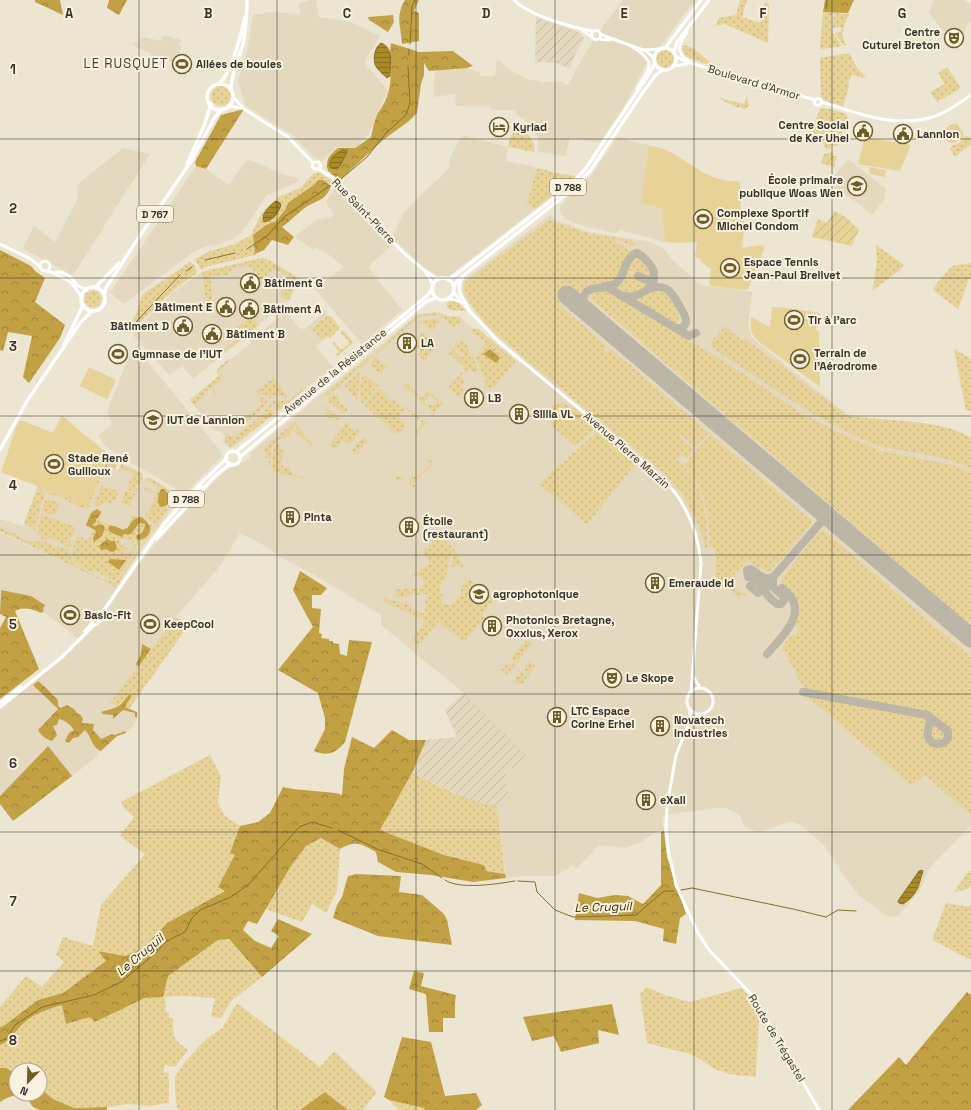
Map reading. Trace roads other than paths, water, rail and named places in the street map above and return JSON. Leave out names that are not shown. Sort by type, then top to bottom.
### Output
[{"type":"main road","points":[[247,0],[247,18],[244,40],[232,78],[231,90],[233,97],[244,109],[288,137],[313,163],[312,167],[314,169],[319,169],[321,166],[319,162],[313,163]]},
{"type":"main road","points":[[514,0],[522,7],[530,11],[581,30],[595,39],[646,50],[666,47],[701,0]]},
{"type":"main road","points":[[659,49],[655,53],[654,63],[662,70],[669,69],[674,66],[676,61],[675,54],[677,42],[709,0]]},
{"type":"main road","points":[[233,97],[232,102],[222,109],[216,108],[211,104],[208,98],[212,87],[219,84],[226,76],[240,35],[247,8]]},
{"type":"main road","points":[[693,64],[681,56],[679,47],[682,39],[699,13]]},
{"type":"main road","points":[[581,30],[598,30],[601,34],[623,44]]},
{"type":"main road","points":[[592,37],[593,31]]},
{"type":"main road","points":[[598,39],[601,34]]},
{"type":"main road","points":[[631,46],[646,51],[654,58]]},
{"type":"main road","points":[[628,104],[649,69],[649,61],[644,54],[631,46]]},
{"type":"main road","points":[[666,47],[671,49],[675,54]]},
{"type":"main road","name":"Boulevard d'Armor","points":[[675,54],[681,60],[693,64],[815,100],[819,98],[822,102],[874,118],[892,121],[908,122],[937,116],[971,95]]},
{"type":"main road","name":"D 788","points":[[448,279],[454,276],[571,185],[586,168],[651,71],[654,63]]},
{"type":"main road","name":"Boulevard d'Armor","points":[[674,66],[681,64],[693,64]]},
{"type":"main road","name":"D 788","points":[[454,286],[469,270],[583,180],[643,92],[656,75],[662,70]]},
{"type":"main road","points":[[219,84],[226,85],[231,90]]},
{"type":"main road","name":"D 767","points":[[185,171],[204,126],[211,104]]},
{"type":"main road","points":[[228,106],[244,109]]},
{"type":"main road","name":"D 767","points":[[104,294],[106,288],[126,257],[185,171],[215,116],[222,109]]},
{"type":"main road","name":"Rue Saint-Pierre","points":[[319,169],[340,183],[368,218],[425,271],[438,279]]},
{"type":"main road","points":[[0,244],[31,259],[47,262],[57,274],[71,283],[87,289],[100,289],[104,294],[105,299],[104,305],[100,309],[92,311],[80,323],[24,406],[0,450]]},
{"type":"main road","name":"D 767","points":[[95,288],[126,257]]},
{"type":"main road","points":[[31,259],[43,270],[57,274],[66,274],[74,280],[78,286]]},
{"type":"main road","points":[[40,267],[42,262]]},
{"type":"main road","points":[[47,271],[50,267]]},
{"type":"main road","points":[[469,270],[462,279],[459,288],[460,295],[470,312]]},
{"type":"main road","name":"Rue Saint-Pierre","points":[[425,271],[429,277],[432,287]]},
{"type":"main road","points":[[438,279],[448,279],[452,281],[454,292],[450,298],[443,300],[436,298],[432,287],[438,279]]},
{"type":"main road","points":[[61,351],[83,305],[82,297],[71,283]]},
{"type":"main road","name":"Avenue de la Résistance","points":[[236,452],[428,295],[432,287]]},
{"type":"main road","points":[[82,297],[87,289]]},
{"type":"main road","name":"Avenue Pierre Marzin","points":[[454,292],[461,302],[499,342],[658,474],[673,489],[682,502],[695,528],[702,564],[691,692]]},
{"type":"main road","name":"Avenue de la Résistance","points":[[240,457],[427,301],[436,298]]},
{"type":"main road","name":"Avenue Pierre Marzin","points":[[450,298],[461,302]]},
{"type":"main road","points":[[83,305],[92,311]]},
{"type":"main road","points":[[232,452],[236,452],[240,457],[234,465],[230,464],[226,459],[228,453],[232,452]]},
{"type":"main road","name":"D 788","points":[[102,613],[141,555],[169,519],[226,459]]},
{"type":"main road","name":"D 788","points":[[150,544],[216,475],[230,464]]},
{"type":"main road","points":[[193,500],[192,497],[208,477]]},
{"type":"main road","points":[[0,707],[62,657],[99,621],[104,618],[102,613],[97,612],[91,625],[49,667]]},
{"type":"main road","points":[[95,618],[99,621]]},
{"type":"main road","points":[[688,727],[699,714],[708,710],[712,701],[709,692],[700,688],[695,682],[693,674]]},
{"type":"main road","points":[[0,703],[34,679]]},
{"type":"main road","points":[[699,714],[690,709],[687,705],[687,700],[691,692],[700,688]]},
{"type":"main road","points":[[688,727],[690,709]]},
{"type":"main road","name":"Route de Trégastel","points":[[688,727],[681,741],[675,760],[666,806],[668,849],[676,885],[698,933],[709,950],[752,995],[819,1110]]},
{"type":"waterway","points":[[410,44],[412,6],[415,0]]},
{"type":"waterway","points":[[826,9],[827,0]]},
{"type":"waterway","points":[[409,49],[409,55]]},
{"type":"waterway","points":[[341,179],[367,157],[386,133],[405,116],[410,104],[408,66]]},
{"type":"waterway","points":[[247,249],[267,236],[284,217],[334,183]]},
{"type":"waterway","points":[[205,260],[235,253]]},
{"type":"waterway","points":[[186,271],[192,267]]},
{"type":"waterway","points":[[136,322],[180,275]]},
{"type":"waterway","name":"Le Cruguil","points":[[0,1041],[6,1039],[15,1025],[42,1007],[94,995],[121,982],[158,951],[165,942],[185,932],[192,918],[200,910],[231,897],[249,884],[299,827],[312,822],[332,828]]},
{"type":"waterway","name":"Le Cruguil","points":[[338,830],[377,849],[422,864],[442,878]]},
{"type":"waterway","name":"Le Cruguil","points":[[445,880],[451,883],[469,886],[515,881]]},
{"type":"waterway","name":"Le Cruguil","points":[[518,881],[535,882],[537,892],[555,910],[573,917],[636,915],[664,891],[674,891]]},
{"type":"waterway","name":"Le Cruguil","points":[[681,890],[692,888],[826,917],[838,910],[856,911]]},
{"type":"place","name":"Centre Cuturel Breton","points":[[954,38]]},
{"type":"place","name":"Allées de boules","points":[[182,64]]},
{"type":"place","name":"Kyriad","points":[[499,127]]},
{"type":"place","name":"Centre Social de Ker Uhel","points":[[863,131]]},
{"type":"place","name":"Lannion","points":[[903,134]]},
{"type":"place","name":"École primaire publique Woas Wen","points":[[857,186]]},
{"type":"place","name":"Complexe Sportif Michel Condom","points":[[703,219]]},
{"type":"place","name":"Espace Tennis Jean-Paul Brelivet","points":[[730,268]]},
{"type":"place","name":"Bâtiment G","points":[[250,283]]},
{"type":"place","name":"Bâtiment E","points":[[226,307]]},
{"type":"place","name":"Bâtiment A","points":[[249,309]]},
{"type":"place","name":"Tir à l'arc","points":[[794,320]]},
{"type":"place","name":"Bâtiment D","points":[[183,326]]},
{"type":"place","name":"Bâtiment B","points":[[212,334]]},
{"type":"place","name":"LA","points":[[407,343]]},
{"type":"place","name":"Gymnase de l'IUT","points":[[118,354]]},
{"type":"place","name":"Terrain de l'Aérodrome","points":[[800,359]]},
{"type":"place","name":"LB","points":[[474,398]]},
{"type":"place","name":"Sillia VL","points":[[519,414]]},
{"type":"place","name":"IUT de Lannion","points":[[153,420]]},
{"type":"place","name":"Stade René Guilloux","points":[[54,464]]},
{"type":"place","name":"Pinta","points":[[290,517]]},
{"type":"place","name":"Étoile (restaurant)","points":[[409,527]]},
{"type":"place","name":"Emeraude Id","points":[[655,583]]},
{"type":"place","name":"agrophotonique","points":[[479,594]]},
{"type":"place","name":"Basic-Fit","points":[[70,615]]},
{"type":"place","name":"KeepCool","points":[[150,624]]},
{"type":"place","name":"Photonics Bretagne, Oxxius, Xerox","points":[[492,626]]},
{"type":"place","name":"Le Skope","points":[[612,678]]},
{"type":"place","name":"LTC Espace Corine Erhel","points":[[557,717]]},
{"type":"place","name":"Novatech Industries","points":[[660,726]]},
{"type":"place","name":"eXail","points":[[646,800]]},
{"type":"district","name":"LE RUSQUET","points":[[126,63]]}]
